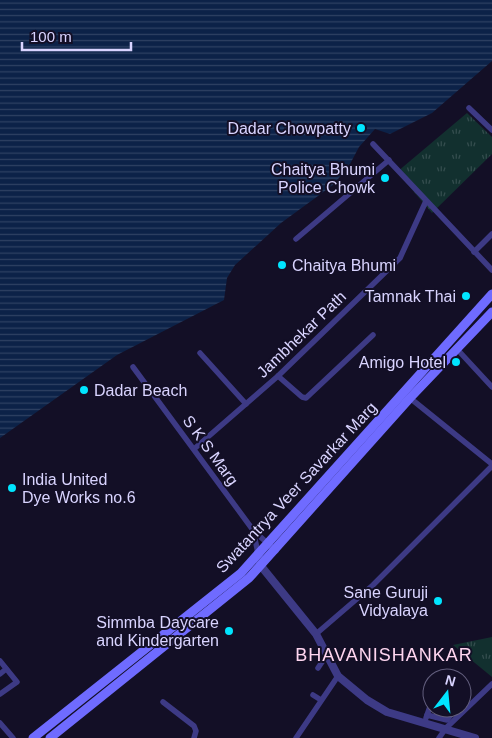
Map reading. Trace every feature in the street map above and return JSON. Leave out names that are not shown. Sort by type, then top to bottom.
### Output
[{"type":"main road","name":"Swatantrya Veer Savarkar Marg","points":[[33,738],[242,573],[492,294]]},
{"type":"main road","name":"Swatantrya Veer Savarkar Marg","points":[[50,738],[261,566],[303,520],[331,493],[353,463],[410,398],[492,312]]},
{"type":"street","points":[[469,108],[492,130]]},
{"type":"street","points":[[373,144],[492,270]]},
{"type":"street","points":[[296,239],[388,160]]},
{"type":"street","name":"Jambhekar Path","points":[[194,449],[278,376],[400,258],[426,201]]},
{"type":"street","points":[[474,252],[492,234]]},
{"type":"street","points":[[278,376],[302,397],[306,398],[373,335]]},
{"type":"street","points":[[456,348],[492,387]]},
{"type":"street","points":[[200,353],[246,404]]},
{"type":"street","name":"S K S Marg","points":[[133,367],[253,530],[258,553]]},
{"type":"street","points":[[316,634],[373,585],[492,465],[410,398]]},
{"type":"street","points":[[253,530],[276,551]]},
{"type":"street","points":[[258,553],[261,566],[316,634],[338,676],[367,700],[387,712],[422,718]]},
{"type":"street","points":[[318,668],[326,656]]},
{"type":"street","points":[[0,661],[16,682],[0,694]]},
{"type":"street","points":[[0,674],[6,669]]},
{"type":"street","points":[[296,738],[338,676]]},
{"type":"street","points":[[472,703],[492,684]]},
{"type":"street","points":[[313,695],[321,700]]},
{"type":"street","points":[[163,702],[194,726],[196,731],[194,738]]},
{"type":"street","points":[[425,718],[447,720],[448,718]]},
{"type":"street","points":[[425,718],[446,728],[476,738]]},
{"type":"street","points":[[439,738],[457,718]]},
{"type":"street","points":[[0,723],[13,738]]},
{"type":"green space","points":[[467,113],[492,137],[492,154],[432,213],[397,172]]},
{"type":"green space","points":[[492,637],[492,677],[453,645]]},
{"type":"water","points":[[0,0],[492,0],[492,61],[432,113],[390,134],[375,129],[359,147],[349,166],[333,185],[281,223],[235,265],[227,278],[224,300],[117,355],[0,438]]},
{"type":"place","name":"Dadar Chowpatty","points":[[361,128]]},
{"type":"place","name":"Chaitya Bhumi Police Chowk","points":[[385,178]]},
{"type":"place","name":"Chaitya Bhumi","points":[[282,265]]},
{"type":"place","name":"Tamnak Thai","points":[[466,296]]},
{"type":"place","name":"Amigo Hotel","points":[[456,362]]},
{"type":"place","name":"Dadar Beach","points":[[84,390]]},
{"type":"place","name":"India United Dye Works no.6","points":[[12,488]]},
{"type":"place","name":"Sane Guruji Vidyalaya","points":[[438,601]]},
{"type":"place","name":"Simmba Daycare and Kindergarten","points":[[229,631]]},
{"type":"district","name":"BHAVANISHANKAR","points":[[384,655]]}]
